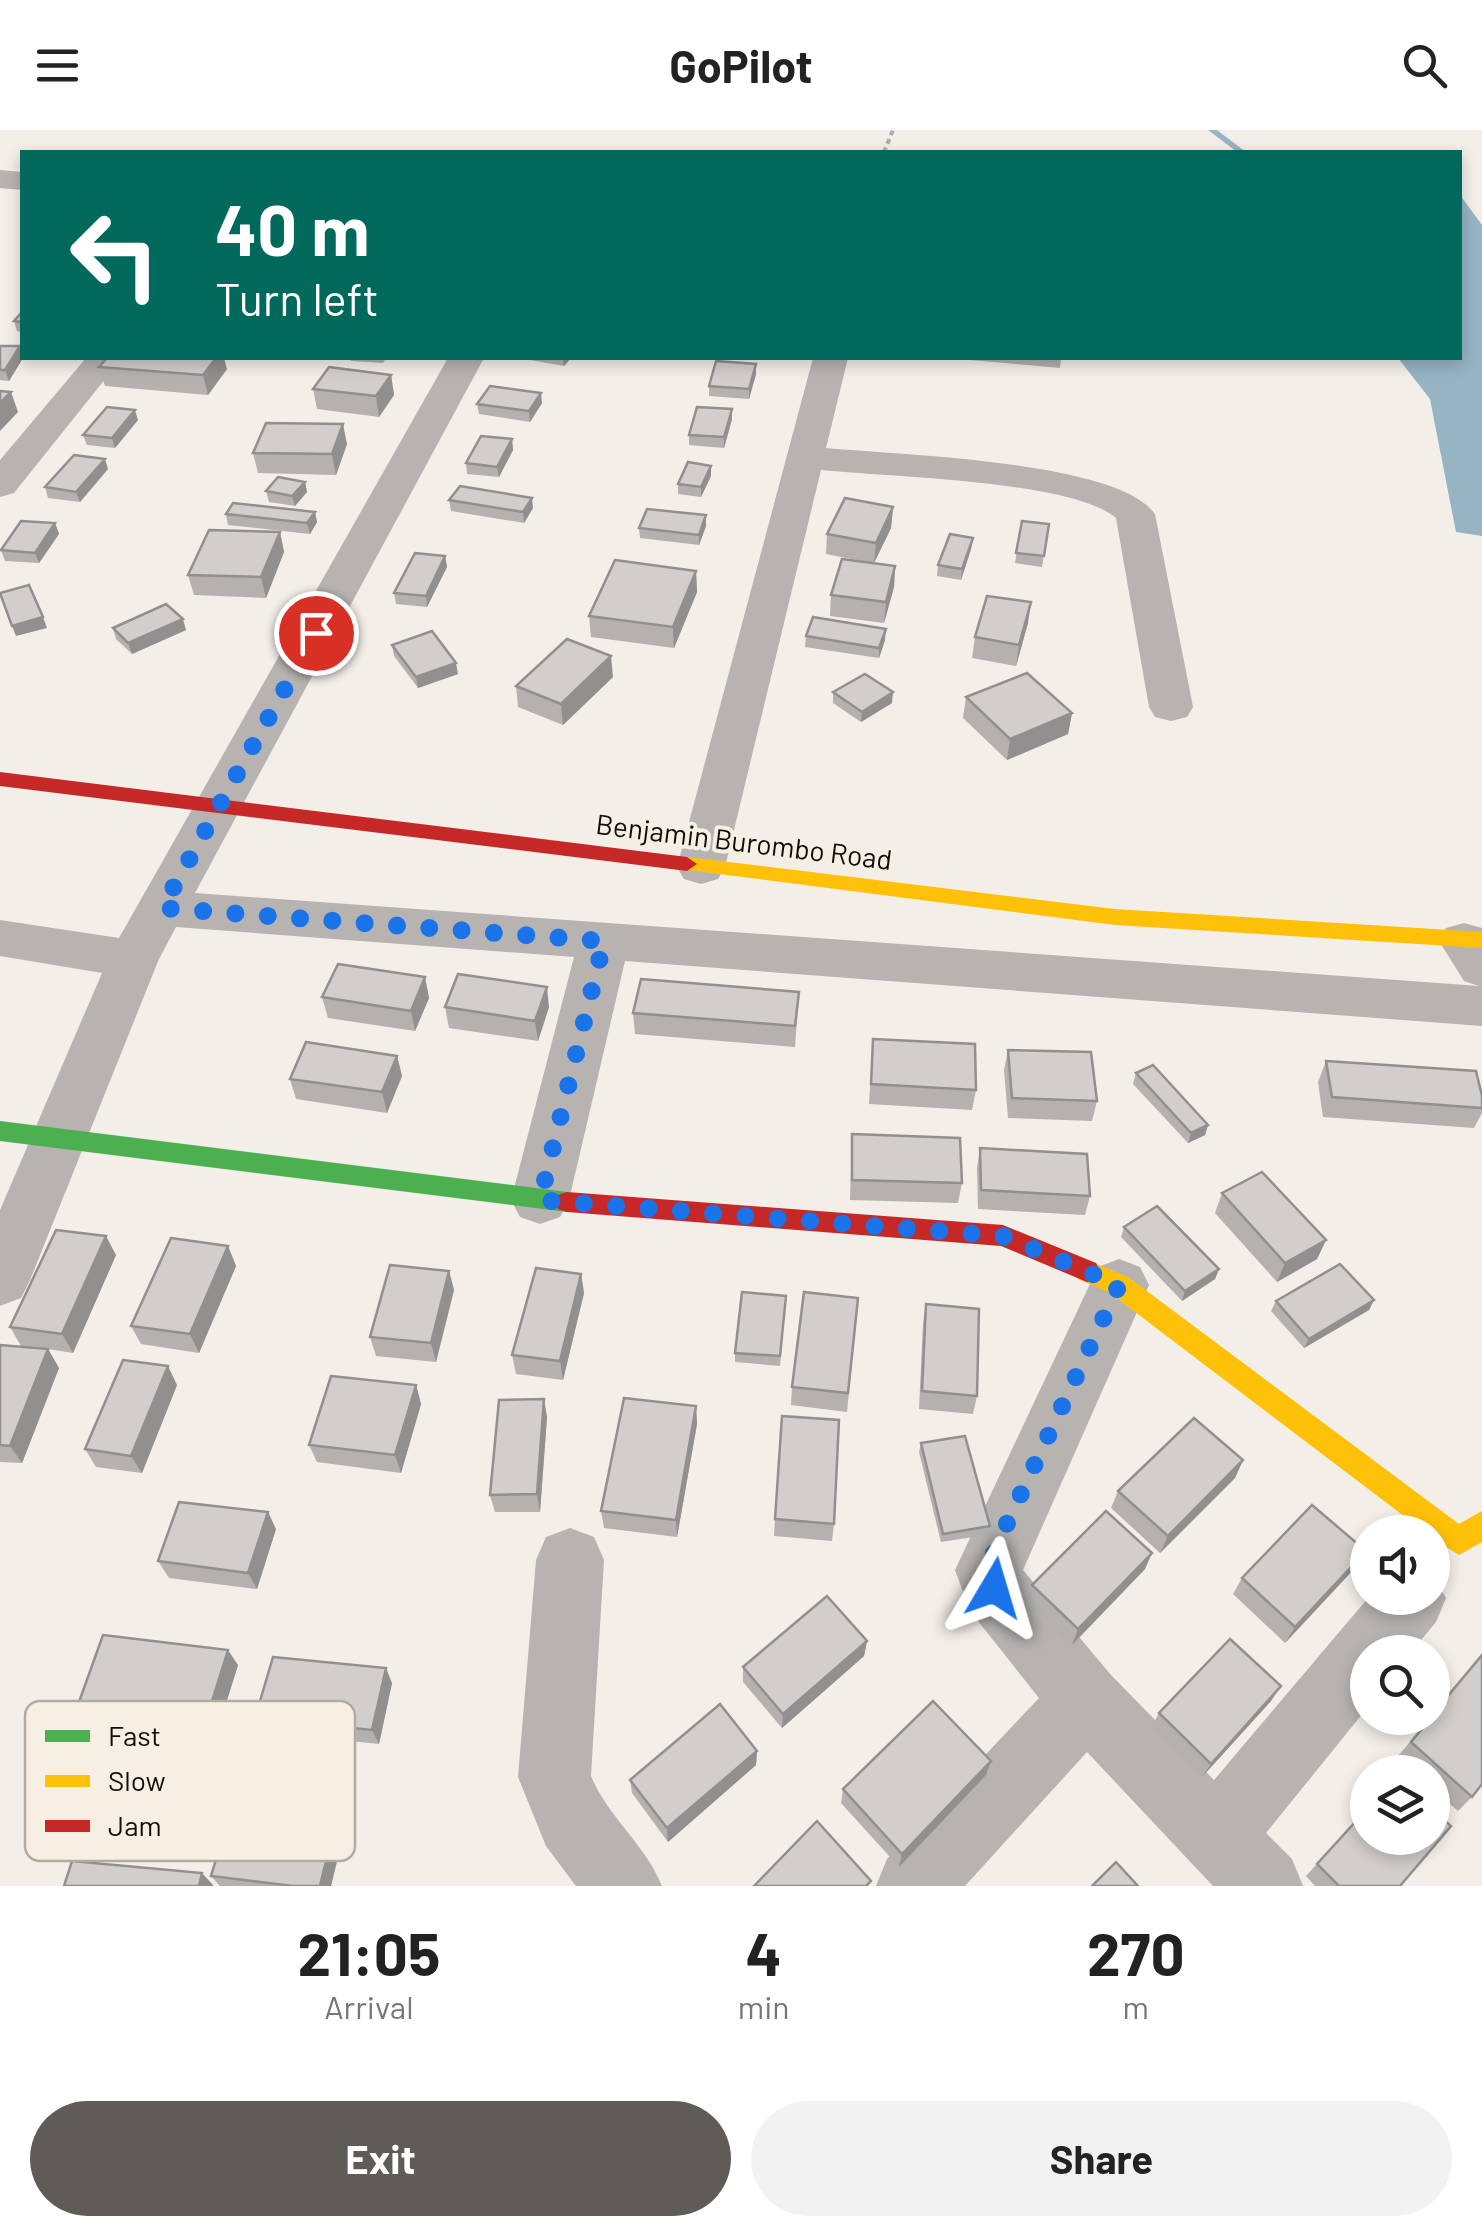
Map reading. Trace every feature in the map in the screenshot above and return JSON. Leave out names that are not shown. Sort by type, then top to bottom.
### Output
[{"type":"street","points":[[0,485],[102,360]]},
{"type":"street","points":[[0,1280],[133,959],[222,806],[465,360]]},
{"type":"street","points":[[701,866],[829,360]]},
{"type":"street","points":[[803,458],[1056,482],[1117,498],[1135,514],[1171,707]]},
{"type":"street","name":"Benjamin Burombo Road","points":[[0,779],[1115,918],[1476,950]]},
{"type":"street","points":[[162,908],[1482,1006]]},
{"type":"street","points":[[0,938],[133,959]]},
{"type":"street","points":[[540,1200],[604,941]]},
{"type":"street","points":[[0,1132],[540,1200],[1003,1236],[1119,1285],[1464,1550]]},
{"type":"street","points":[[1119,1285],[989,1570],[994,1588],[1086,1700],[1218,1832],[1265,1886]]},
{"type":"street","points":[[570,1560],[554,1777],[572,1820],[624,1886]]},
{"type":"street","points":[[1218,1832],[1398,1615]]},
{"type":"street","points":[[914,1886],[1086,1700]]},
{"type":"water","points":[[1462,198],[1482,225],[1482,536],[1456,532],[1430,399],[1400,360],[1462,360]]},
{"type":"building","points":[[0,346],[20,346],[5,370],[0,370]]},
{"type":"building","points":[[105,360],[214,360],[203,375],[99,367]]},
{"type":"building","points":[[716,361],[756,364],[749,389],[709,386]]},
{"type":"building","points":[[329,367],[391,375],[376,396],[313,389]]},
{"type":"building","points":[[490,386],[541,393],[529,411],[477,404]]},
{"type":"building","points":[[0,391],[11,392],[0,403]]},
{"type":"building","points":[[107,407],[135,410],[112,438],[83,435]]},
{"type":"building","points":[[697,407],[732,409],[724,437],[689,435]]},
{"type":"building","points":[[266,423],[343,424],[332,454],[253,453]]},
{"type":"building","points":[[481,436],[512,439],[497,467],[466,463]]},
{"type":"building","points":[[74,455],[105,459],[76,492],[45,487]]},
{"type":"building","points":[[688,462],[711,466],[701,487],[678,484]]},
{"type":"building","points":[[278,477],[305,482],[292,496],[266,491]]},
{"type":"building","points":[[460,486],[532,498],[523,512],[449,500]]},
{"type":"building","points":[[845,498],[893,507],[876,543],[827,534]]},
{"type":"building","points":[[233,503],[315,512],[307,523],[226,514]]},
{"type":"building","points":[[647,509],[706,515],[699,535],[639,528]]},
{"type":"building","points":[[21,521],[55,523],[35,553],[1,550]]},
{"type":"building","points":[[1022,521],[1049,524],[1044,556],[1016,553]]},
{"type":"building","points":[[209,530],[280,532],[261,577],[188,575]]},
{"type":"building","points":[[950,534],[973,538],[962,569],[938,565]]},
{"type":"building","points":[[415,553],[445,556],[426,596],[394,593]]},
{"type":"building","points":[[842,559],[895,566],[886,602],[831,595]]},
{"type":"building","points":[[615,560],[696,571],[673,627],[589,616]]},
{"type":"building","points":[[29,585],[43,617],[12,626],[0,593]]},
{"type":"building","points":[[987,596],[1031,602],[1019,645],[975,637]]},
{"type":"building","points":[[166,604],[183,619],[128,643],[113,628]]},
{"type":"building","points":[[813,617],[886,629],[879,648],[806,636]]},
{"type":"building","points":[[432,631],[456,663],[416,677],[392,645]]},
{"type":"building","points":[[567,639],[611,656],[561,704],[516,686]]},
{"type":"building","points":[[1027,673],[1072,713],[1010,739],[966,697]]},
{"type":"building","points":[[865,674],[893,692],[862,712],[833,692]]},
{"type":"building","points":[[338,964],[425,977],[411,1011],[322,997]]},
{"type":"building","points":[[458,974],[547,987],[535,1021],[445,1007]]},
{"type":"building","points":[[641,979],[799,992],[795,1026],[633,1013]]},
{"type":"building","points":[[873,1039],[975,1044],[976,1090],[871,1084]]},
{"type":"building","points":[[306,1042],[397,1056],[382,1092],[290,1079]]},
{"type":"building","points":[[1008,1050],[1091,1052],[1097,1101],[1012,1098]]},
{"type":"building","points":[[1326,1061],[1476,1071],[1482,1108],[1332,1097]]},
{"type":"building","points":[[1153,1065],[1208,1125],[1191,1133],[1136,1073]]},
{"type":"building","points":[[852,1134],[960,1138],[962,1183],[852,1180]]},
{"type":"building","points":[[980,1148],[1087,1154],[1090,1196],[981,1190]]},
{"type":"building","points":[[1262,1172],[1326,1240],[1285,1263],[1222,1193]]},
{"type":"building","points":[[1157,1206],[1219,1269],[1185,1291],[1124,1227]]},
{"type":"building","points":[[56,1230],[106,1236],[62,1334],[10,1327]]},
{"type":"building","points":[[171,1238],[228,1246],[190,1334],[131,1326]]},
{"type":"building","points":[[1340,1264],[1374,1300],[1309,1339],[1276,1301]]},
{"type":"building","points":[[390,1265],[449,1271],[431,1343],[370,1337]]},
{"type":"building","points":[[536,1268],[581,1274],[560,1361],[512,1355]]},
{"type":"building","points":[[742,1292],[786,1296],[780,1356],[735,1353]]},
{"type":"building","points":[[804,1292],[858,1298],[848,1393],[792,1387]]},
{"type":"building","points":[[926,1304],[979,1309],[977,1396],[922,1391]]},
{"type":"building","points":[[0,1345],[48,1349],[10,1446],[0,1445]]},
{"type":"building","points":[[123,1360],[168,1366],[131,1456],[85,1449]]},
{"type":"building","points":[[331,1376],[416,1385],[395,1455],[309,1445]]},
{"type":"building","points":[[624,1398],[696,1406],[676,1520],[601,1511]]},
{"type":"building","points":[[544,1399],[537,1494],[490,1495],[499,1400]]},
{"type":"building","points":[[782,1416],[839,1420],[834,1524],[775,1519]]},
{"type":"building","points":[[1194,1418],[1243,1460],[1168,1536],[1118,1491]]},
{"type":"building","points":[[965,1436],[990,1526],[943,1534],[921,1443]]},
{"type":"building","points":[[179,1502],[268,1512],[248,1573],[158,1561]]},
{"type":"building","points":[[1312,1505],[1350,1537],[1350,1568],[1295,1627],[1242,1578]]},
{"type":"building","points":[[1106,1511],[1152,1553],[1078,1629],[1032,1585]]},
{"type":"building","points":[[827,1596],[867,1641],[783,1714],[743,1667]]},
{"type":"building","points":[[103,1635],[228,1650],[212,1701],[79,1701]]},
{"type":"building","points":[[1230,1639],[1281,1686],[1211,1764],[1159,1713]]},
{"type":"building","points":[[1482,1655],[1482,1784],[1472,1797],[1450,1777],[1450,1755],[1425,1755],[1411,1742],[1417,1735],[1450,1735],[1450,1693]]},
{"type":"building","points":[[273,1657],[386,1668],[372,1730],[355,1728],[355,1701],[260,1701]]},
{"type":"building","points":[[933,1701],[991,1761],[902,1854],[843,1789]]},
{"type":"building","points":[[720,1704],[757,1751],[667,1828],[630,1780]]},
{"type":"building","points":[[817,1821],[871,1881],[866,1886],[754,1886]]},
{"type":"building","points":[[1350,1828],[1350,1855],[1426,1855],[1400,1886],[1339,1886],[1317,1864]]},
{"type":"building","points":[[72,1861],[202,1873],[199,1886],[64,1886]]},
{"type":"building","points":[[216,1861],[326,1861],[320,1886],[211,1876]]},
{"type":"building","points":[[1116,1862],[1138,1886],[1092,1886]]},
{"type":"waterway","points":[[1212,130],[1239,150]]},
{"type":"traffic: fast","points":[[0,1131],[567,1202]]},
{"type":"traffic: slow","points":[[687,864],[1115,917],[1482,940]]},
{"type":"traffic: slow","points":[[1087,1271],[1119,1285],[1459,1541],[1482,1525]]},
{"type":"traffic: jam","points":[[0,779],[687,864]]},
{"type":"traffic: jam","points":[[567,1202],[1003,1236],[1087,1271]]},
{"type":"route","points":[[316,633],[162,908],[604,941],[540,1200],[1003,1236],[1119,1285],[996,1547],[989,1570],[994,1588]]}]
